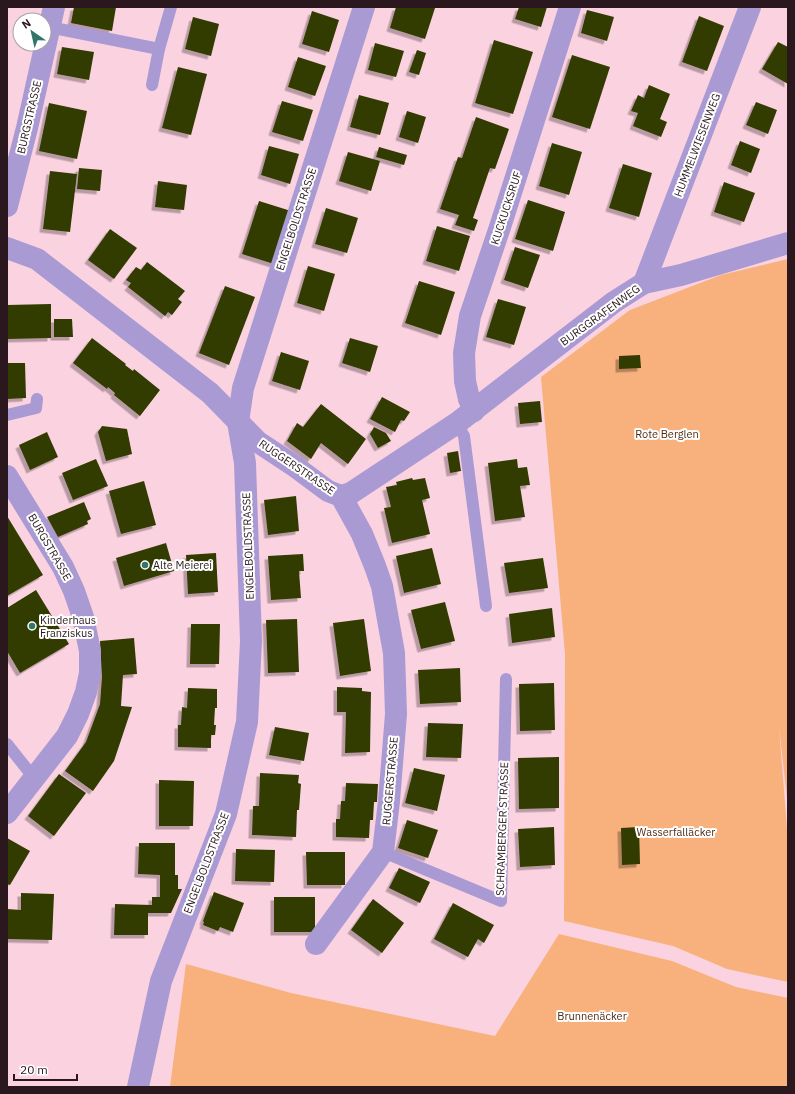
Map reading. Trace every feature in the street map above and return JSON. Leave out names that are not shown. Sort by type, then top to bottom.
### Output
[{"type":"street","name":"ENGELBOLDSTRASSE","points":[[138,1087],[160,982],[226,814],[247,722],[250,633],[245,463],[238,422],[243,388],[364,7]]},
{"type":"street","name":"KUCKUCKSRUF","points":[[466,417],[468,399],[465,381],[464,353],[470,316],[570,7]]},
{"type":"street","name":"HUMMELWIESENWEG","points":[[644,283],[750,7]]},
{"type":"street","name":"BURGSTRASSE","points":[[7,206],[27,128],[43,52]]},
{"type":"street","name":"BURGGRAFENWEG","points":[[341,496],[351,493],[466,417],[614,302],[644,283],[681,275],[788,243]]},
{"type":"street","name":"RUGGERSTRASSE","points":[[7,248],[37,259],[210,393],[258,442],[293,465],[328,491],[341,496],[362,534],[382,586],[394,653],[396,714],[390,801],[383,852],[316,944]]},
{"type":"street","name":"BURGSTRASSE","points":[[7,476],[63,567],[74,591],[83,617],[90,651],[90,673],[86,692],[78,714],[67,736],[7,813]]},
{"type":"lane","points":[[152,85],[159,49],[170,7]]},
{"type":"lane","name":"BURGSTRASSE","points":[[52,17],[159,49]]},
{"type":"lane","points":[[7,415],[36,408],[37,398]]},
{"type":"lane","points":[[466,417],[464,436],[486,606]]},
{"type":"lane","name":"SCHRAMBERGER STRASSE","points":[[383,852],[501,901],[506,679]]},
{"type":"lane","points":[[7,744],[34,778]]},
{"type":"green space","points":[[788,259],[788,807],[779,727],[788,841],[788,982],[727,969],[673,946],[564,921],[565,654],[541,377],[630,310],[721,275]]},
{"type":"green space","name":"Brunnenäcker","points":[[559,934],[672,961],[736,987],[788,998],[788,1087],[170,1087],[186,964],[291,993],[495,1036]]},
{"type":"building","points":[[74,7],[116,7],[112,31],[71,23]]},
{"type":"building","points":[[396,7],[435,8],[425,39],[390,28]]},
{"type":"building","points":[[519,7],[547,7],[541,27],[515,19]]},
{"type":"building","points":[[587,10],[614,17],[607,41],[581,33]]},
{"type":"building","points":[[312,11],[339,20],[329,52],[302,44]]},
{"type":"building","points":[[699,16],[724,26],[707,71],[682,62]]},
{"type":"building","points":[[193,17],[219,24],[211,56],[185,49]]},
{"type":"building","points":[[494,40],[533,52],[513,114],[475,103]]},
{"type":"building","points":[[778,42],[788,47],[788,84],[762,69]]},
{"type":"building","points":[[375,43],[404,51],[396,77],[368,70]]},
{"type":"building","points":[[62,47],[94,52],[89,80],[57,74]]},
{"type":"building","points":[[417,50],[426,53],[419,75],[409,72]]},
{"type":"building","points":[[572,55],[610,67],[590,129],[552,117]]},
{"type":"building","points":[[298,57],[326,66],[315,96],[288,87]]},
{"type":"building","points":[[178,67],[207,74],[191,135],[162,128]]},
{"type":"building","points":[[649,85],[670,94],[660,119],[667,122],[661,137],[633,126],[638,113],[631,111],[638,95],[644,98]]},
{"type":"building","points":[[359,95],[389,103],[380,135],[350,127]]},
{"type":"building","points":[[282,101],[313,110],[303,141],[272,132]]},
{"type":"building","points":[[756,102],[777,110],[768,134],[746,125]]},
{"type":"building","points":[[49,103],[87,111],[77,159],[39,151]]},
{"type":"building","points":[[407,111],[426,117],[418,143],[399,137]]},
{"type":"building","points":[[476,117],[509,129],[495,169],[490,168],[473,218],[478,220],[474,231],[455,225],[459,215],[440,209],[458,157],[462,158]]},
{"type":"building","points":[[740,141],[760,149],[751,173],[731,165]]},
{"type":"building","points":[[552,143],[582,152],[569,195],[539,186]]},
{"type":"building","points":[[269,146],[299,154],[290,184],[261,175]]},
{"type":"building","points":[[379,147],[407,155],[404,165],[376,157]]},
{"type":"building","points":[[348,152],[380,161],[371,191],[339,181]]},
{"type":"building","points":[[623,164],[652,173],[639,217],[609,208]]},
{"type":"building","points":[[79,168],[102,170],[100,191],[77,189]]},
{"type":"building","points":[[50,171],[77,174],[70,232],[43,229]]},
{"type":"building","points":[[158,181],[187,185],[184,210],[155,207]]},
{"type":"building","points":[[724,182],[755,193],[744,222],[714,212]]},
{"type":"building","points":[[528,200],[565,212],[553,251],[515,239]]},
{"type":"building","points":[[259,201],[291,211],[274,264],[242,254]]},
{"type":"building","points":[[326,208],[358,218],[347,253],[315,244]]},
{"type":"building","points":[[437,226],[470,236],[459,271],[426,261]]},
{"type":"building","points":[[110,229],[137,248],[114,279],[88,260]]},
{"type":"building","points":[[515,247],[540,255],[528,288],[504,280]]},
{"type":"building","points":[[147,262],[185,291],[178,299],[182,302],[172,315],[168,312],[165,316],[128,287],[131,283],[126,280],[136,267],[141,270]]},
{"type":"building","points":[[308,266],[335,274],[324,311],[297,303]]},
{"type":"building","points":[[419,281],[455,292],[441,335],[405,323]]},
{"type":"building","points":[[225,286],[255,297],[229,365],[199,353]]},
{"type":"building","points":[[498,299],[526,307],[514,345],[486,337]]},
{"type":"building","points":[[51,304],[51,338],[7,339],[7,305]]},
{"type":"building","points":[[54,319],[72,319],[73,337],[54,337]]},
{"type":"building","points":[[92,338],[126,364],[125,365],[133,371],[134,369],[160,390],[140,416],[114,395],[115,393],[108,387],[107,389],[73,363]]},
{"type":"building","points":[[350,338],[378,346],[370,372],[342,363]]},
{"type":"building","points":[[281,352],[309,361],[300,390],[272,381]]},
{"type":"building","points":[[640,355],[641,368],[619,369],[619,356]]},
{"type":"building","points":[[7,363],[25,363],[26,398],[7,399]]},
{"type":"building","points":[[382,397],[410,412],[404,421],[401,420],[395,432],[370,419]]},
{"type":"building","points":[[540,401],[542,422],[520,424],[518,403]]},
{"type":"building","points":[[321,404],[366,439],[348,464],[321,443],[311,459],[287,441],[297,423],[303,427]]},
{"type":"building","points":[[102,426],[127,429],[132,454],[106,461],[98,432]]},
{"type":"building","points":[[374,427],[386,433],[391,441],[378,448],[370,434]]},
{"type":"building","points":[[47,432],[58,457],[30,470],[19,445]]},
{"type":"building","points":[[458,451],[461,471],[450,473],[447,453]]},
{"type":"building","points":[[96,459],[108,486],[73,500],[62,473]]},
{"type":"building","points":[[517,459],[518,468],[527,467],[530,485],[520,486],[525,517],[495,521],[488,463]]},
{"type":"building","points":[[412,478],[413,480],[425,478],[430,498],[422,500],[430,534],[392,543],[384,508],[391,507],[386,487],[397,485],[396,482]]},
{"type":"building","points":[[144,481],[156,525],[121,534],[109,491]]},
{"type":"building","points":[[296,496],[299,531],[268,535],[264,500]]},
{"type":"building","points":[[84,502],[91,519],[87,521],[88,524],[58,537],[47,517]]},
{"type":"building","points":[[7,516],[43,575],[7,596]]},
{"type":"building","name":"Alte Meierei","points":[[166,543],[174,571],[124,586],[116,558]]},
{"type":"building","points":[[432,548],[441,584],[404,593],[396,556]]},
{"type":"building","points":[[216,553],[218,592],[188,594],[186,555]]},
{"type":"building","points":[[303,554],[304,571],[299,571],[301,598],[271,600],[268,556]]},
{"type":"building","points":[[543,558],[548,588],[509,593],[504,563]]},
{"type":"building","name":"Kinderhaus Franziskus","points":[[36,590],[69,644],[20,673],[7,651],[7,608]]},
{"type":"building","points":[[445,602],[455,641],[421,649],[411,610]]},
{"type":"building","points":[[552,608],[555,637],[512,643],[509,614]]},
{"type":"building","points":[[297,619],[299,672],[268,673],[266,620]]},
{"type":"building","points":[[364,619],[371,671],[340,676],[333,623]]},
{"type":"building","points":[[191,624],[220,624],[219,664],[190,664]]},
{"type":"building","points":[[134,638],[137,674],[123,675],[121,706],[132,707],[114,761],[93,791],[65,771],[86,742],[100,704],[102,677],[100,641]]},
{"type":"building","points":[[460,668],[461,702],[420,704],[418,670]]},
{"type":"building","points":[[554,683],[555,730],[520,731],[519,684]]},
{"type":"building","points":[[337,687],[362,688],[362,691],[371,692],[370,752],[345,753],[346,712],[337,712]]},
{"type":"building","points":[[188,688],[217,689],[217,708],[215,708],[214,725],[216,725],[215,735],[211,735],[211,748],[178,747],[178,725],[181,725],[182,707],[187,708]]},
{"type":"building","points":[[428,723],[463,724],[461,758],[426,757]]},
{"type":"building","points":[[275,727],[309,733],[304,761],[269,755]]},
{"type":"building","points":[[559,757],[559,808],[519,809],[518,758]]},
{"type":"building","points":[[414,768],[445,775],[437,811],[405,803]]},
{"type":"building","points":[[260,773],[299,775],[298,783],[301,784],[299,810],[297,810],[296,837],[252,835],[253,806],[259,806]]},
{"type":"building","points":[[59,774],[86,793],[54,836],[28,816]]},
{"type":"building","points":[[159,780],[194,781],[193,826],[159,826]]},
{"type":"building","points":[[346,783],[378,784],[377,802],[374,802],[373,820],[370,820],[369,838],[336,837],[336,819],[340,819],[341,801],[345,801]]},
{"type":"building","points":[[407,820],[438,830],[428,858],[398,848]]},
{"type":"building","points":[[554,827],[555,865],[520,867],[518,829]]},
{"type":"building","points":[[639,827],[640,864],[622,865],[621,828]]},
{"type":"building","points":[[7,838],[30,851],[10,885],[7,884]]},
{"type":"building","points":[[139,843],[175,843],[175,875],[178,875],[178,889],[182,889],[171,913],[148,913],[148,935],[114,935],[115,904],[152,905],[152,897],[160,897],[160,875],[138,874]]},
{"type":"building","points":[[236,849],[275,850],[274,882],[235,881]]},
{"type":"building","points":[[306,852],[345,852],[345,885],[307,885]]},
{"type":"building","points":[[399,868],[430,882],[420,903],[389,888]]},
{"type":"building","points":[[214,892],[244,903],[233,932],[220,927],[218,931],[203,925],[203,921]]},
{"type":"building","points":[[21,893],[54,894],[52,940],[7,939],[7,909],[21,910]]},
{"type":"building","points":[[274,897],[315,897],[315,932],[274,932]]},
{"type":"building","points":[[373,899],[404,923],[382,953],[351,930]]},
{"type":"building","points":[[453,903],[494,925],[484,943],[478,939],[468,957],[434,939]]},
{"type":"place","name":"Alte Meierei","points":[[145,565]]},
{"type":"place","name":"Kinderhaus Franziskus","points":[[32,626]]},
{"type":"park label","name":"Rote Berglen","points":[[667,434]]},
{"type":"park label","name":"Wasserfalläcker","points":[[676,832]]}]
